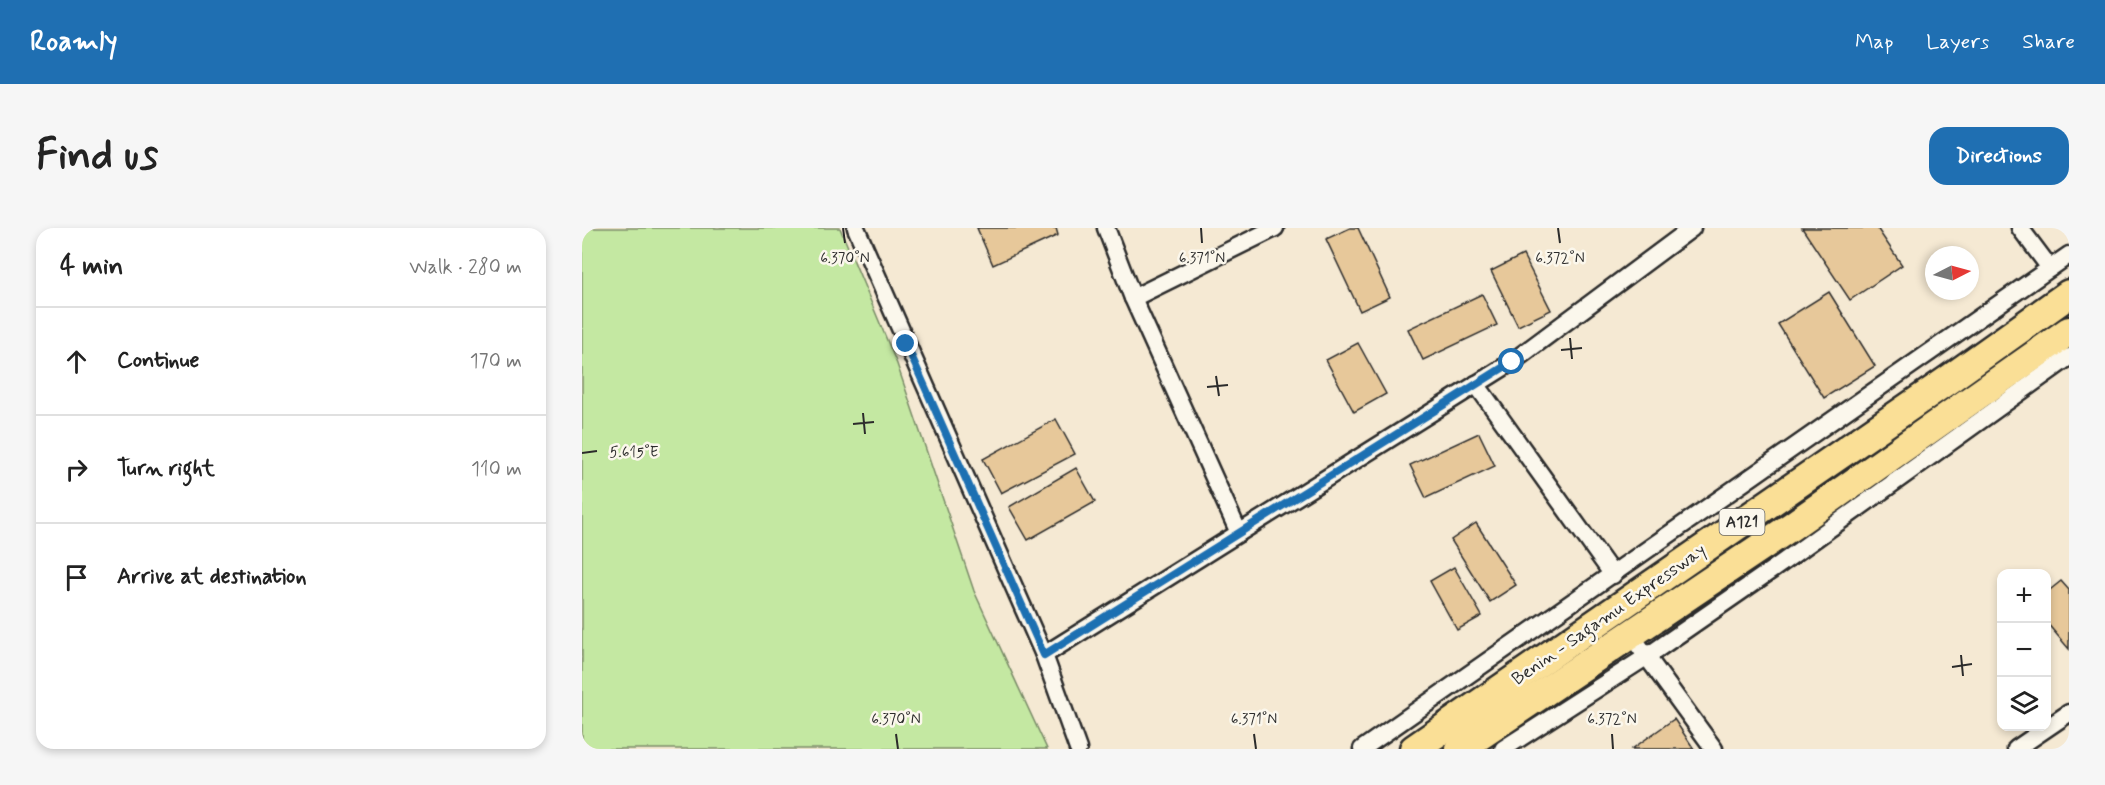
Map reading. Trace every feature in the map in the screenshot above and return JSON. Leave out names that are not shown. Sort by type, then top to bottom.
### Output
[{"type":"highway","name":"Benin - Sagamu Expressway","points":[[1423,746],[2069,294]]},
{"type":"highway","name":"A121","points":[[1461,749],[1639,646],[1792,526],[2069,331]]},
{"type":"street","points":[[855,228],[1044,655],[1078,749]]},
{"type":"street","points":[[1106,228],[1134,298],[1239,533]]},
{"type":"street","points":[[1134,298],[1275,228]]},
{"type":"street","points":[[1044,655],[1512,362],[1692,228]]},
{"type":"street","points":[[2020,228],[2050,268]]},
{"type":"street","points":[[1362,749],[2069,255]]},
{"type":"street","points":[[1503,749],[1639,646],[1786,560],[2069,357]]},
{"type":"street","points":[[1476,384],[1613,575]]},
{"type":"street","points":[[1639,646],[1714,749]]},
{"type":"street","points":[[2016,749],[2069,713]]},
{"type":"green space","points":[[582,228],[840,228],[897,364],[974,591],[1047,749],[582,749]]},
{"type":"building","points":[[977,228],[1056,228],[1058,235],[993,265]]},
{"type":"building","points":[[1350,228],[1358,228],[1390,297],[1360,311],[1326,239]]},
{"type":"building","points":[[1802,228],[1877,228],[1902,265],[1850,300]]},
{"type":"building","points":[[1523,255],[1551,310],[1518,326],[1491,271]]},
{"type":"building","points":[[1829,292],[1875,366],[1824,398],[1778,324]]},
{"type":"building","points":[[1482,294],[1497,325],[1423,360],[1408,329]]},
{"type":"building","points":[[1358,343],[1386,394],[1354,412],[1326,360]]},
{"type":"building","points":[[1056,419],[1075,454],[1001,493],[983,459]]},
{"type":"building","points":[[1479,433],[1495,466],[1426,498],[1410,465]]},
{"type":"building","points":[[1076,468],[1095,502],[1028,540],[1009,507]]},
{"type":"building","points":[[1476,523],[1516,585],[1490,602],[1451,540]]},
{"type":"building","points":[[1454,567],[1482,616],[1457,630],[1430,581]]},
{"type":"building","points":[[2061,581],[2069,590],[2069,649],[2051,628],[2051,589]]},
{"type":"building","points":[[1674,719],[1694,749],[1632,749]]},
{"type":"route","points":[[906,344],[1044,655],[1512,362]]}]
